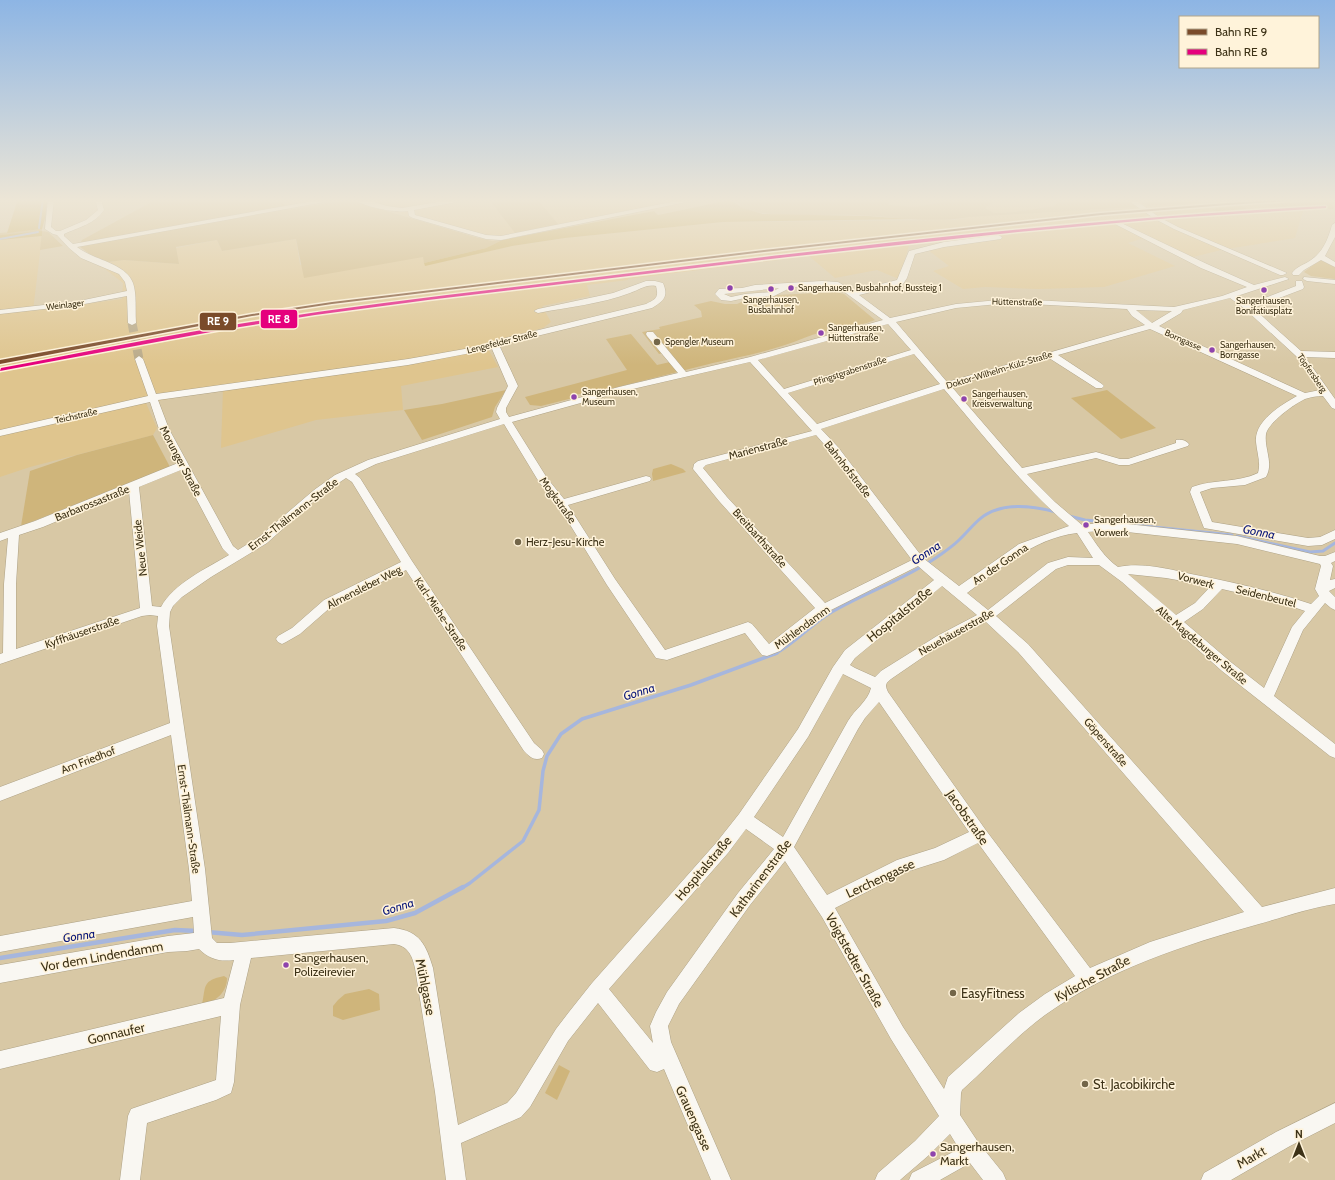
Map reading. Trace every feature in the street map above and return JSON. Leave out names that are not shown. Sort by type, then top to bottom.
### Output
[{"type":"street","points":[[83,254],[89,259],[124,274],[129,282],[132,323]]},
{"type":"street","points":[[853,294],[899,283],[903,278],[912,254]]},
{"type":"street","points":[[1180,254],[1253,287]]},
{"type":"street","points":[[1234,254],[1284,276]]},
{"type":"street","points":[[1296,273],[1320,256],[1335,265]]},
{"type":"street","name":"Hüttenstraße","points":[[752,359],[890,321],[950,307],[991,302],[1023,302],[1130,308],[1180,308],[1232,296],[1253,287],[1296,273],[1307,279]]},
{"type":"street","name":"Hüttenstraße","points":[[1284,276],[1299,283]]},
{"type":"street","points":[[1248,306],[1300,287],[1299,283],[1306,282],[1307,279],[1335,282]]},
{"type":"street","name":"Lengefelder Straße","points":[[152,398],[412,362],[495,346],[505,341],[650,306],[660,300],[662,293],[660,285],[644,283],[627,292],[538,311]]},
{"type":"street","name":"Alte Magdeburger Straße","points":[[790,285],[774,294],[746,296],[731,299],[724,298],[719,294],[722,292],[761,286],[830,283],[840,286],[853,294],[890,321],[1020,472],[1053,506],[1074,524],[1101,561],[1117,572],[1174,622],[1266,698],[1335,752]]},
{"type":"street","name":"Weinlager","points":[[0,312],[79,303],[130,293]]},
{"type":"street","name":"Töpfersberg","points":[[1232,296],[1248,306],[1300,354],[1335,406]]},
{"type":"street","name":"Borngasse","points":[[1130,308],[1151,326],[1305,396]]},
{"type":"street","name":"Doktor-Wilhelm-Külz-Straße","points":[[817,430],[946,385],[1161,323],[1180,308]]},
{"type":"street","points":[[650,334],[683,374]]},
{"type":"street","points":[[495,346],[513,386],[501,409],[506,420]]},
{"type":"street","name":"Pfingstgrabenstraße","points":[[783,392],[916,351]]},
{"type":"street","points":[[1300,354],[1335,355]]},
{"type":"street","points":[[1051,355],[1099,386]]},
{"type":"street","name":"Morunger Straße","points":[[139,359],[164,429],[229,549],[238,556]]},
{"type":"street","name":"Ernst-Thälmann-Straße","points":[[202,926],[196,870],[162,626],[164,612],[171,601],[185,589],[264,540],[318,492],[347,473],[372,462],[506,420],[683,374],[752,359]]},
{"type":"street","name":"Bahnhofstraße","points":[[752,359],[840,456],[920,562],[938,577]]},
{"type":"street","points":[[1305,396],[1325,392]]},
{"type":"street","name":"An der Gonna","points":[[1305,396],[1287,406],[1264,426],[1261,434],[1264,467],[1262,475],[1249,482],[1205,486],[1196,489],[1195,492],[1208,525],[1301,548],[1329,565]]},
{"type":"street","name":"Teichstraße","points":[[0,432],[87,414],[152,398]]},
{"type":"street","name":"Mogkstraße","points":[[506,420],[543,480],[562,504],[611,582],[657,650],[660,654],[667,656]]},
{"type":"street","name":"Marienstraße","points":[[698,466],[702,463],[817,430]]},
{"type":"street","points":[[1020,472],[1096,455],[1119,462],[1129,462],[1184,444],[1180,442]]},
{"type":"street","name":"Barbarossastraße","points":[[0,537],[46,522],[183,465]]},
{"type":"street","name":"Breitbarthstraße","points":[[698,466],[701,472],[723,499],[823,609]]},
{"type":"street","name":"Karl-Miehe-Straße","points":[[347,473],[356,480],[408,564],[529,747],[536,754]]},
{"type":"street","points":[[562,504],[646,480]]},
{"type":"street","name":"Neue Weide","points":[[134,485],[146,610]]},
{"type":"street","name":"An der Gonna","points":[[958,594],[1022,547],[1049,537],[1074,524],[1116,526],[1301,548],[1313,542],[1322,541],[1335,534]]},
{"type":"street","points":[[4,658],[14,533]]},
{"type":"street","points":[[1328,597],[1329,565],[1335,556]]},
{"type":"street","name":"Neuehäuserstraße","points":[[878,685],[880,680],[886,674],[941,639],[994,612],[1036,577],[1058,563],[1068,561],[1101,561]]},
{"type":"street","name":"Mühlendamm","points":[[667,656],[748,627],[767,651],[775,647],[823,609],[920,562]]},
{"type":"street","name":"Almensleber Weg","points":[[282,639],[296,631],[328,603],[408,564]]},
{"type":"street","name":"Vorwerk","points":[[1117,572],[1124,570],[1164,573],[1219,584],[1211,596],[1174,622]]},
{"type":"street","name":"Göpenstraße","points":[[938,577],[987,616],[1023,648],[1259,916]]},
{"type":"street","name":"Hospitalstraße","points":[[450,1138],[514,1110],[523,1100],[562,1035],[598,990],[722,848],[744,819],[803,733],[838,671],[843,666],[850,654],[938,577]]},
{"type":"street","points":[[1266,698],[1298,627],[1321,600],[1328,597],[1335,583]]},
{"type":"street","name":"Seidenbeutel","points":[[1219,584],[1280,598],[1313,609]]},
{"type":"street","name":"Kyffhäuserstraße","points":[[4,658],[146,610],[164,612]]},
{"type":"street","points":[[843,666],[850,672],[878,685]]},
{"type":"street","name":"Jacobstraße","points":[[878,685],[882,695],[980,834],[1087,978]]},
{"type":"street","name":"Katharinenstraße","points":[[659,1026],[673,998],[744,899],[785,848],[853,725],[860,714],[873,701],[878,685]]},
{"type":"street","name":"Am Friedhof","points":[[0,794],[176,727]]},
{"type":"street","name":"Voigtstedter Straße","points":[[744,819],[785,848],[824,905],[897,1033],[972,1149],[996,1180]]},
{"type":"street","name":"Lerchengasse","points":[[824,905],[903,865],[938,855],[980,834]]},
{"type":"street","name":"Kylische Straße","points":[[951,1115],[950,1093],[955,1084],[1016,1027],[1050,1000],[1087,978],[1173,941],[1332,896]]},
{"type":"street","points":[[0,944],[176,913],[202,926]]},
{"type":"street","name":"Mühlgasse","points":[[202,926],[208,946],[214,951],[245,950],[394,936],[402,937],[412,943],[420,953],[424,968],[444,1092],[456,1180]]},
{"type":"street","name":"Vor dem Lindendamm","points":[[0,974],[168,944],[187,943],[202,926]]},
{"type":"street","points":[[130,1180],[138,1116],[216,1091],[224,1086],[226,1078],[231,1005],[245,950]]},
{"type":"street","points":[[598,990],[657,1063],[667,1057]]},
{"type":"street","name":"Gonnaufer","points":[[0,1060],[231,1005]]},
{"type":"street","name":"Grauengasse","points":[[659,1026],[660,1039],[667,1057],[721,1180]]},
{"type":"street","name":"Markt","points":[[1211,1180],[1283,1139],[1335,1114]]},
{"type":"street","points":[[885,1180],[944,1127],[951,1115]]},
{"type":"street","points":[[919,1180],[960,1159],[972,1149]]},
{"type":"shaded area","points":[[0,254],[40,254],[33,311],[122,299],[123,283],[105,269],[98,266],[115,261],[124,260],[179,264],[177,254],[298,254],[300,265],[423,257],[425,265],[475,254],[906,254],[899,279],[877,270],[835,278],[809,256],[587,285],[590,296],[542,306],[551,322],[543,328],[485,343],[498,367],[401,386],[403,410],[316,420],[221,448],[223,389],[146,403],[157,428],[153,435],[30,467],[0,477]]},
{"type":"shaded area","points":[[90,254],[177,254],[179,264],[124,260],[108,262],[96,259]]},
{"type":"shaded area","points":[[299,254],[461,254],[424,263],[423,257],[304,278]]},
{"type":"shaded area","points":[[461,254],[477,254],[425,266],[424,263]]},
{"type":"shaded area","points":[[933,254],[1151,254],[1175,266],[1104,287],[1039,289],[985,287],[963,289],[933,271],[949,266]]},
{"type":"shaded area","points":[[1175,254],[1205,254],[1185,259]]},
{"type":"shaded area","points":[[1320,260],[1326,260],[1335,266],[1335,279],[1311,276],[1304,272]]},
{"type":"shaded area","points":[[836,292],[844,294],[875,320],[813,335],[760,352],[586,395],[584,393],[571,396],[573,398],[541,406],[530,405],[525,397],[627,370],[606,339],[631,334],[657,365],[670,362],[663,353],[659,354],[642,332],[660,329],[659,327],[702,317],[701,311],[694,305],[711,301],[725,304],[737,304],[755,296]]},
{"type":"shaded area","points":[[506,390],[495,407],[492,417],[422,440],[404,410],[442,404]]},
{"type":"shaded area","points":[[1107,390],[1156,428],[1121,439],[1071,398]]},
{"type":"shaded area","points":[[153,435],[170,467],[21,526],[30,471],[77,455]]},
{"type":"shaded area","points":[[671,464],[683,469],[686,472],[653,481],[653,469]]},
{"type":"shaded area","points":[[224,976],[227,978],[223,992],[216,999],[202,1005],[205,988],[208,982]]},
{"type":"shaded area","points":[[369,989],[379,994],[380,1010],[343,1020],[333,1016],[333,1006],[345,994]]},
{"type":"shaded area","points":[[559,1065],[570,1071],[557,1100],[545,1093]]},
{"type":"waterway","name":"Gonna","points":[[777,653],[832,612],[898,579],[937,557],[956,543],[980,519],[990,512],[1018,506],[1034,507],[1056,512]]},
{"type":"waterway","name":"Gonna","points":[[1069,516],[1085,520],[1232,535]]},
{"type":"waterway","name":"Gonna","points":[[1237,536],[1310,552],[1323,551],[1335,543]]},
{"type":"waterway","name":"Gonna","points":[[462,888],[523,841],[539,810],[543,771],[547,756],[561,734],[582,719],[691,685],[777,653]]},
{"type":"waterway","name":"Gonna","points":[[207,932],[242,935],[386,921],[415,913],[463,887]]},
{"type":"waterway","name":"Gonna","points":[[0,958],[175,930],[198,931]]},
{"type":"tunnel","points":[[132,323],[139,359]]},
{"type":"transit line","points":[[0,362],[252,315],[332,303],[739,254]]},
{"type":"transit line","points":[[1,370],[227,327],[315,314],[805,254]]},
{"type":"place","name":"Sangerhausen, Busbahnhof, Bussteig 1","points":[[791,288]]},
{"type":"place","name":"Sangerhausen, Busbahnhof","points":[[771,289]]},
{"type":"place","name":"Sangerhausen, Bonifatiusplatz","points":[[1264,290]]},
{"type":"place","name":"Sangerhausen, Hüttenstraße","points":[[821,333]]},
{"type":"place","name":"Spengler Museum","points":[[657,342]]},
{"type":"place","name":"Sangerhausen, Borngasse","points":[[1212,350]]},
{"type":"place","name":"Sangerhausen, Museum","points":[[574,397]]},
{"type":"place","name":"Sangerhausen, Kreisverwaltung","points":[[964,399]]},
{"type":"place","name":"Sangerhausen, Vorwerk","points":[[1086,525]]},
{"type":"place","name":"Herz-Jesu-Kirche","points":[[518,542]]},
{"type":"place","name":"Sangerhausen, Polizeirevier","points":[[286,965]]},
{"type":"place","name":"EasyFitness","points":[[953,993]]},
{"type":"place","name":"St. Jacobikirche","points":[[1085,1084]]},
{"type":"place","name":"Sangerhausen, Markt","points":[[933,1154]]}]
